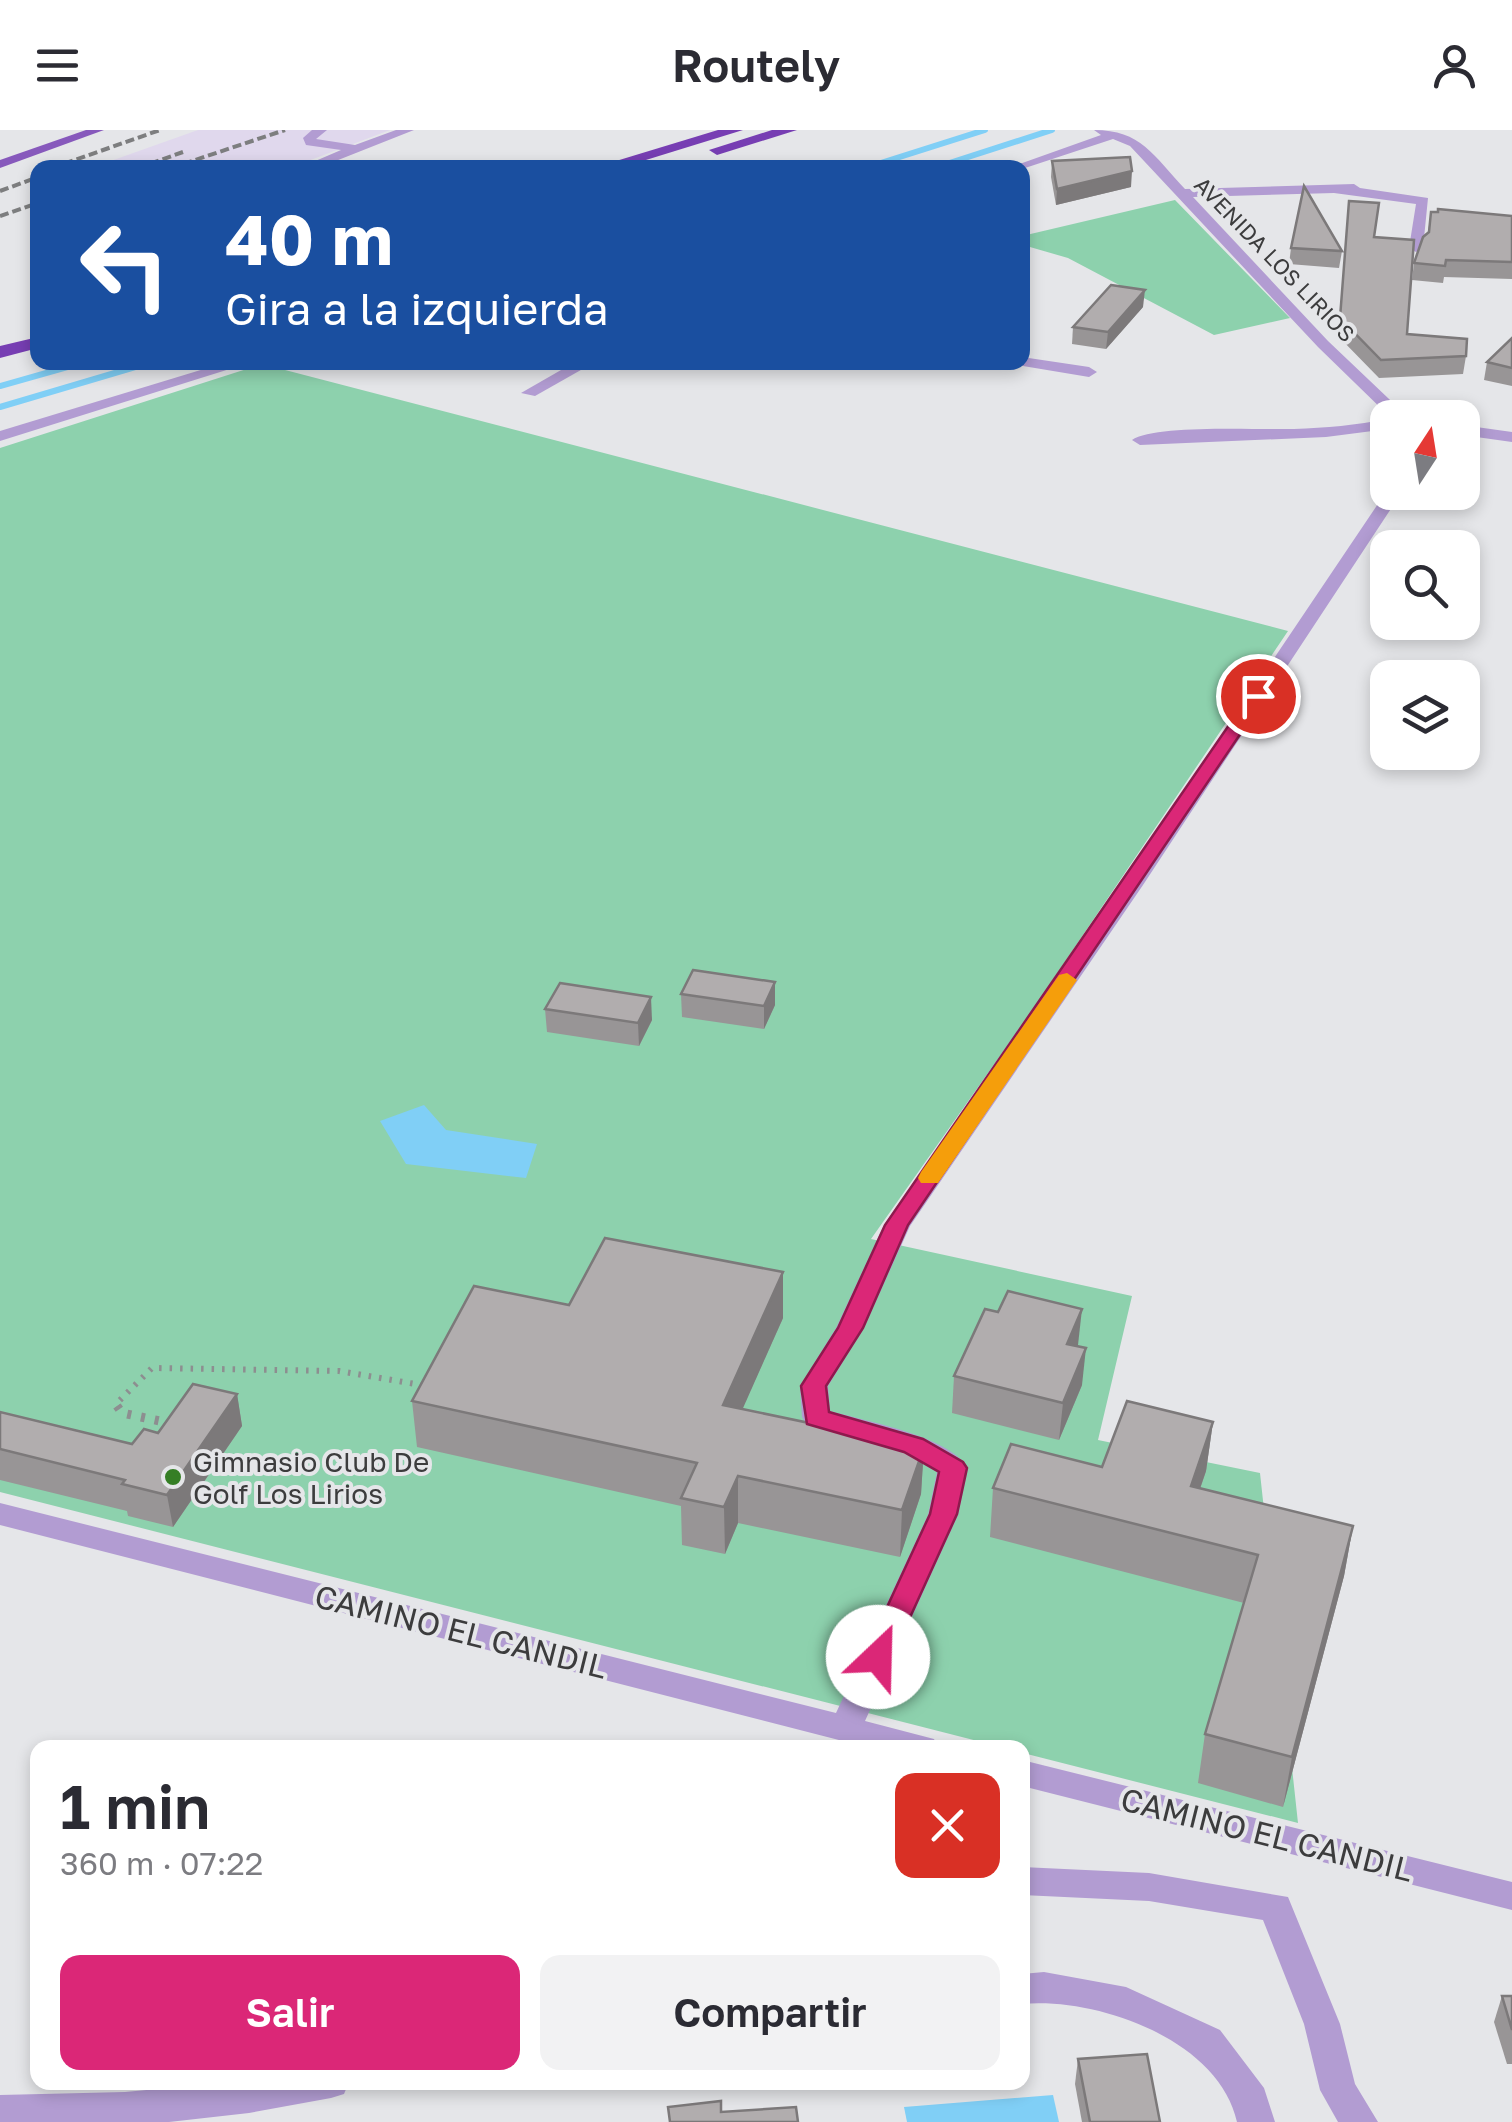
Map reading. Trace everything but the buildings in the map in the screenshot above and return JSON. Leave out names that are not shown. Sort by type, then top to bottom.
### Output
[{"type":"highway","points":[[629,160],[736,130]]},
{"type":"highway","points":[[684,160],[789,130]]},
{"type":"highway","points":[[0,334],[30,326]]},
{"type":"highway","points":[[0,352],[30,344]]},
{"type":"main road","points":[[0,164],[98,130]]},
{"type":"street","points":[[320,130],[309,138],[311,142],[358,148]]},
{"type":"street","points":[[326,160],[408,130]]},
{"type":"street","points":[[1030,162],[1115,132]]},
{"type":"street","name":"AVENIDA LOS LIRIOS","points":[[1115,132],[1135,143],[1323,344],[1383,400]]},
{"type":"street","points":[[1182,193],[1354,188]]},
{"type":"street","points":[[1336,189],[1423,201],[1416,248]]},
{"type":"street","points":[[1030,363],[1089,372]]},
{"type":"street","points":[[0,436],[219,370]]},
{"type":"street","points":[[530,393],[573,370]]},
{"type":"street","points":[[1140,440],[1194,434],[1306,434],[1370,426]]},
{"type":"street","points":[[1480,433],[1512,438]]},
{"type":"street","points":[[846,1728],[943,1514],[953,1468],[913,1445],[816,1417],[814,1386],[850,1328],[897,1225],[1132,885],[1382,510]]},
{"type":"street","name":"CAMINO EL CANDIL","points":[[0,1514],[892,1740]]},
{"type":"street","name":"CAMINO EL CANDIL","points":[[1030,1775],[1512,1896]]},
{"type":"street","points":[[1030,1881],[1150,1887],[1276,1907],[1322,2024],[1338,2090],[1359,2122]]},
{"type":"street","points":[[1030,1988],[1044,1987],[1126,2002],[1207,2041],[1250,2100],[1256,2122]]},
{"type":"street","points":[[0,2112],[144,2109],[297,2090]]},
{"type":"path","points":[[189,1429],[122,1414],[116,1404],[152,1368],[339,1371],[432,1387]]},
{"type":"shaded area","points":[[198,130],[390,130],[311,160],[114,160]]},
{"type":"green space","points":[[1175,200],[1290,318],[1214,335],[1068,258],[1030,247],[1030,234]]},
{"type":"green space","points":[[243,370],[285,370],[1288,631],[1031,1012],[871,1239],[1132,1296],[1098,1440],[1260,1473],[1298,1823],[1030,1755],[1030,1740],[974,1740],[0,1492],[0,448]]},
{"type":"water","points":[[424,1105],[446,1130],[537,1144],[526,1178],[406,1164],[380,1121]]},
{"type":"water","points":[[1053,2095],[1059,2122],[907,2122],[904,2107]]},
{"type":"waterway","points":[[890,160],[985,130]]},
{"type":"waterway","points":[[959,160],[1052,130]]},
{"type":"waterway","points":[[0,386],[57,370]]},
{"type":"waterway","points":[[0,407],[125,370]]},
{"type":"railway","points":[[75,160],[160,130]]},
{"type":"railway","points":[[195,160],[285,130]]},
{"type":"railway","points":[[160,160],[183,152]]},
{"type":"railway","points":[[0,191],[30,180]]},
{"type":"railway","points":[[0,216],[30,206]]},
{"type":"slow traffic","points":[[930,1178],[1067,980]]},
{"type":"place","name":"Gimnasio Club De Golf Los Lirios","points":[[173,1477]]},
{"type":"route","points":[[878,1657],[943,1514],[953,1468],[913,1445],[816,1417],[814,1386],[850,1328],[897,1225],[1258,696]]}]
